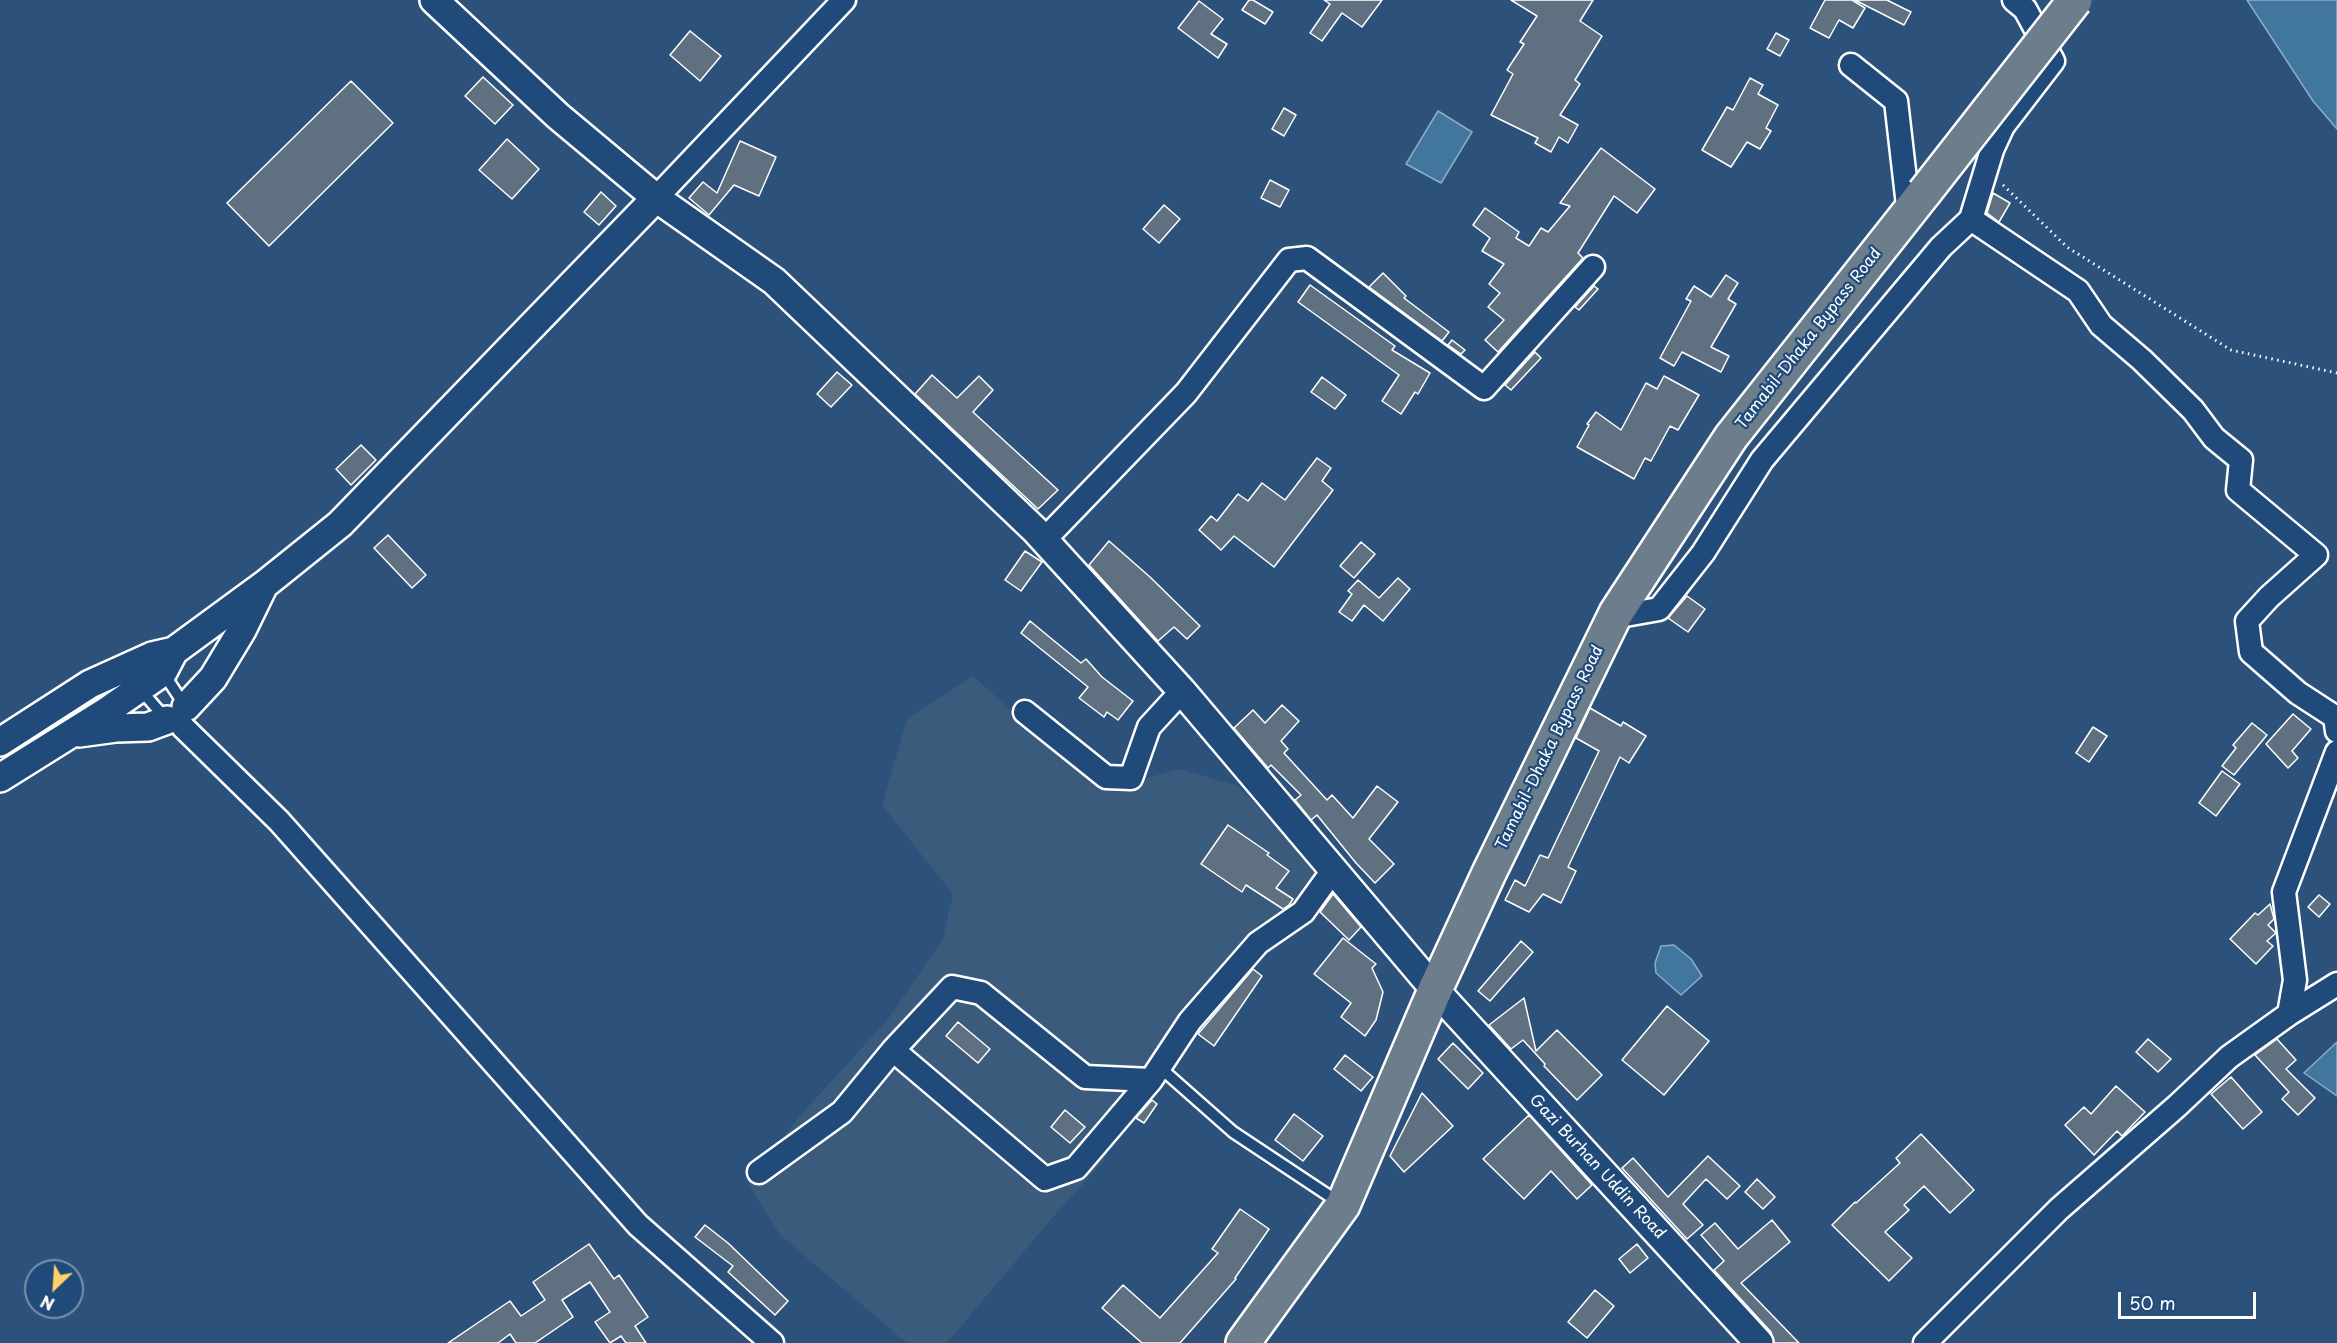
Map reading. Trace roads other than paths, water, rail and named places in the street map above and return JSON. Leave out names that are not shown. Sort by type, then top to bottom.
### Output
[{"type":"highway","name":"Tamabil-Dhaka Bypass Road","points":[[1243,1343],[1343,1204],[1435,990],[1489,873],[1614,617],[1731,437],[2075,0]]},
{"type":"street","name":"Gazi Burhan Uddin Road","points":[[434,0],[558,116],[656,198],[774,281],[1044,540],[1182,691],[1435,990],[1759,1343]]},
{"type":"street","points":[[0,778],[67,735],[134,678],[163,660],[264,585],[340,524],[844,0]]},
{"type":"street","points":[[1614,617],[1659,609],[1703,553],[1762,460],[1941,247],[1971,219],[1986,168],[2003,126],[2053,61],[2025,9],[2014,0]]},
{"type":"street","points":[[1851,64],[1896,101],[1917,203]]},
{"type":"street","points":[[1971,219],[2078,291],[2101,325],[2142,360],[2193,410],[2214,438],[2241,460],[2238,490],[2316,555],[2269,597],[2247,621],[2250,652],[2298,693],[2335,717],[2337,731]]},
{"type":"street","points":[[1044,540],[1186,393],[1289,260],[1307,258],[1484,388],[1593,267]]},
{"type":"street","points":[[67,735],[116,728],[148,727],[179,718],[213,678],[242,630],[264,585]]},
{"type":"street","points":[[0,742],[90,684],[134,678]]},
{"type":"street","points":[[1025,712],[1106,777],[1131,778],[1149,727],[1182,691]]},
{"type":"street","points":[[179,718],[279,821],[638,1225],[772,1343]]},
{"type":"street","points":[[2289,1014],[2295,980],[2284,892],[2337,752]]},
{"type":"street","points":[[893,1050],[1045,1179],[1076,1168],[1157,1076],[1190,1020],[1257,943],[1303,912],[1334,869]]},
{"type":"street","points":[[1924,1343],[2059,1209],[2177,1106],[2229,1057],[2289,1014],[2337,984]]},
{"type":"street","points":[[759,1172],[842,1112],[893,1050],[952,987],[981,993],[1085,1077],[1157,1076]]},
{"type":"lane","points":[[163,660],[179,718]]},
{"type":"lane","points":[[134,678],[179,718]]},
{"type":"lane","points":[[1157,1076],[1233,1132],[1343,1204]]}]
